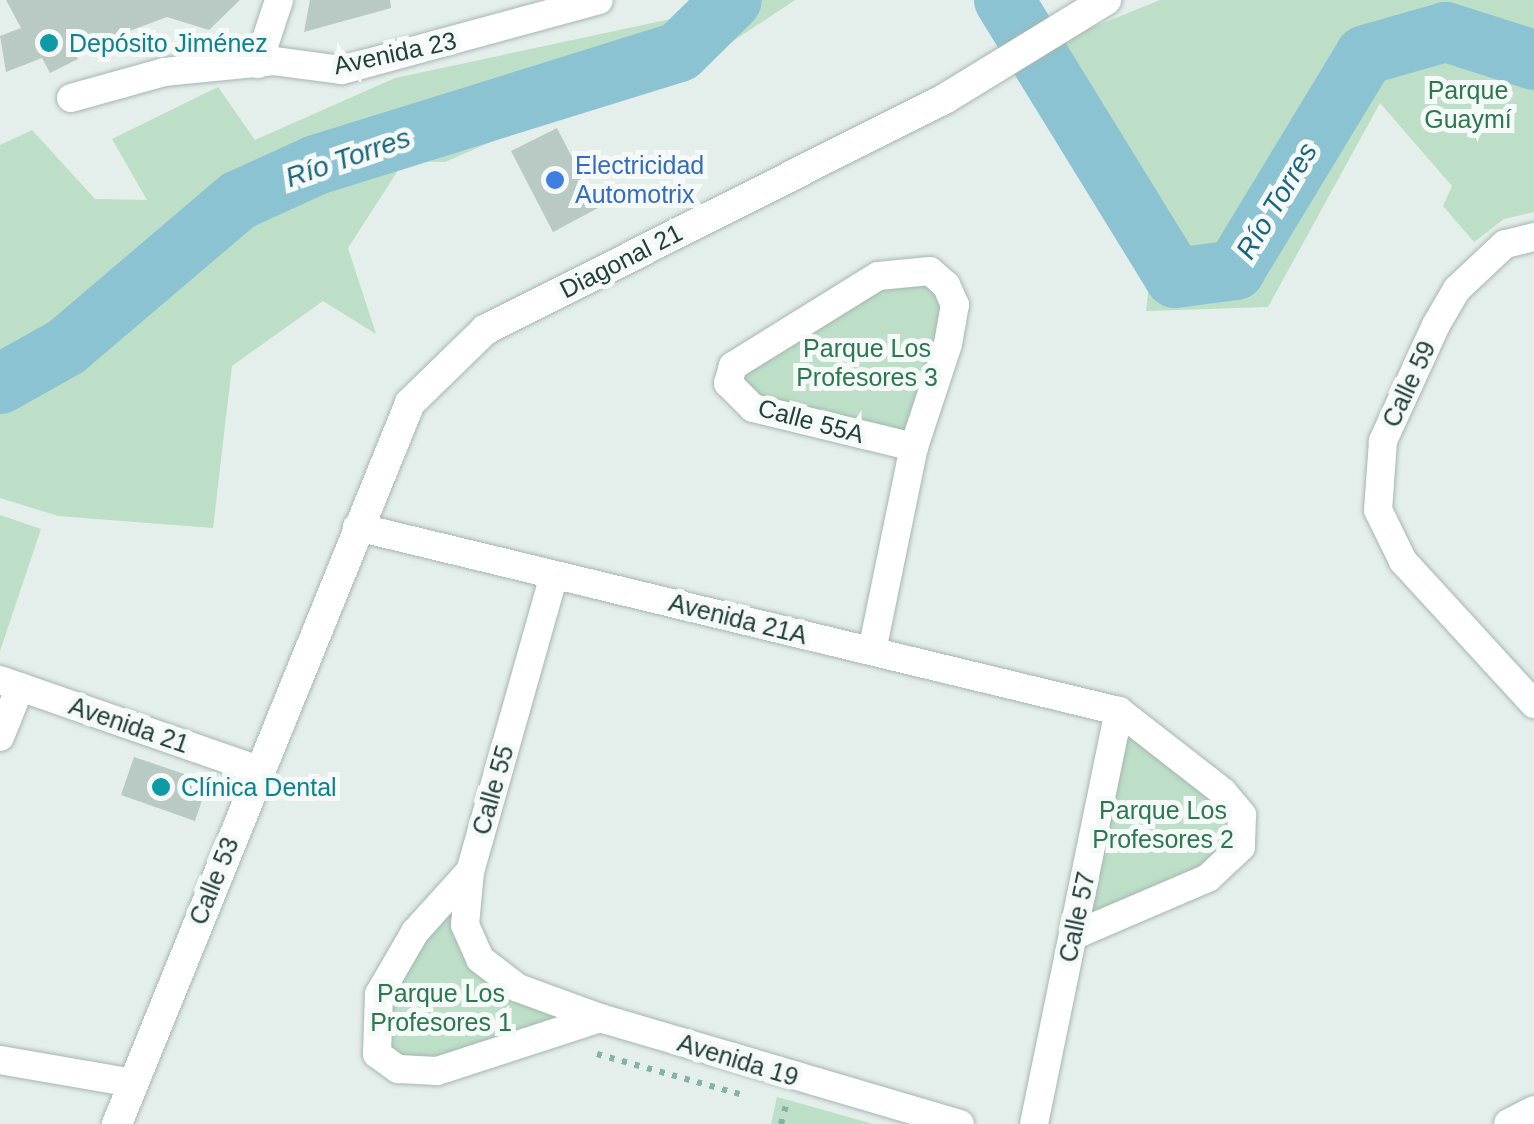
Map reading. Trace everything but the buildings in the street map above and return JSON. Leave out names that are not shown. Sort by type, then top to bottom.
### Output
[{"type":"main road","name":"Diagonal 21","points":[[357,527],[410,403],[485,330],[946,98],[1076,25],[1106,0]]},
{"type":"main road","name":"Calle 53","points":[[116,1124],[357,527]]},
{"type":"main road","points":[[1509,1124],[1534,1110]]},
{"type":"street","points":[[258,64],[279,0]]},
{"type":"street","name":"Avenida 23","points":[[71,98],[164,72],[258,64],[342,70],[599,0]]},
{"type":"street","name":"Calle 59","points":[[1534,237],[1504,244],[1457,290],[1436,325],[1382,440],[1378,510],[1402,561],[1534,704]]},
{"type":"street","name":"Calle 55A","points":[[872,651],[914,447],[955,306],[930,271],[878,276],[733,366],[728,383],[753,408],[914,447]]},
{"type":"street","name":"Avenida 21A","points":[[357,527],[1119,711]]},
{"type":"street","name":"Calle 55","points":[[518,988],[494,975],[470,942],[470,872],[554,574]]},
{"type":"street","points":[[0,737],[10,683]]},
{"type":"street","name":"Avenida 21","points":[[10,683],[258,770]]},
{"type":"street","points":[[1073,936],[1208,878],[1241,847],[1242,815],[1223,792],[1119,711]]},
{"type":"street","name":"Calle 57","points":[[1034,1124],[1119,711]]},
{"type":"street","points":[[470,872],[388,977],[372,1022],[377,1054],[398,1068],[436,1071],[600,1018]]},
{"type":"street","name":"Avenida 19","points":[[518,988],[600,1018],[960,1124]]},
{"type":"street","points":[[0,1060],[133,1082]]},
{"type":"path","points":[[598,1054],[801,1111]]},
{"type":"green space","points":[[707,0],[795,0],[691,69],[613,89],[445,162],[404,161],[348,248],[376,334],[323,301],[232,366],[213,528],[58,516],[0,498],[0,145],[32,130],[95,199],[147,200],[112,139],[218,87],[255,140],[395,78],[685,16]]},
{"type":"green space","name":"Parque Guaymí","points":[[1160,0],[1534,0],[1534,212],[1504,219],[1474,242],[1443,206],[1452,186],[1380,103],[1268,307],[1146,311],[1150,275],[1017,58]]},
{"type":"green space","name":"Parque Los Profesores 3","points":[[878,276],[946,285],[914,447],[753,408],[733,366]]},
{"type":"green space","points":[[0,515],[41,529],[0,651]]},
{"type":"green space","name":"Parque Los Profesores 2","points":[[1119,711],[1223,792],[1241,847],[1073,936]]},
{"type":"green space","name":"Parque Los Profesores 1","points":[[470,871],[480,959],[600,1018],[474,1065],[377,1054],[379,994]]},
{"type":"green space","points":[[777,1097],[806,1105],[873,1124],[771,1124]]},
{"type":"waterway","name":"Río Torres","points":[[0,384],[66,347],[239,200],[316,165],[679,52],[732,0]]},
{"type":"waterway","name":"Río Torres","points":[[1004,0],[1175,278],[1235,270],[1365,55],[1446,32],[1534,60]]},
{"type":"place","name":"Depósito Jiménez","points":[[49,43]]},
{"type":"place","name":"Electricidad Automotrix","points":[[555,180]]},
{"type":"place","name":"Clínica Dental","points":[[161,787]]}]
